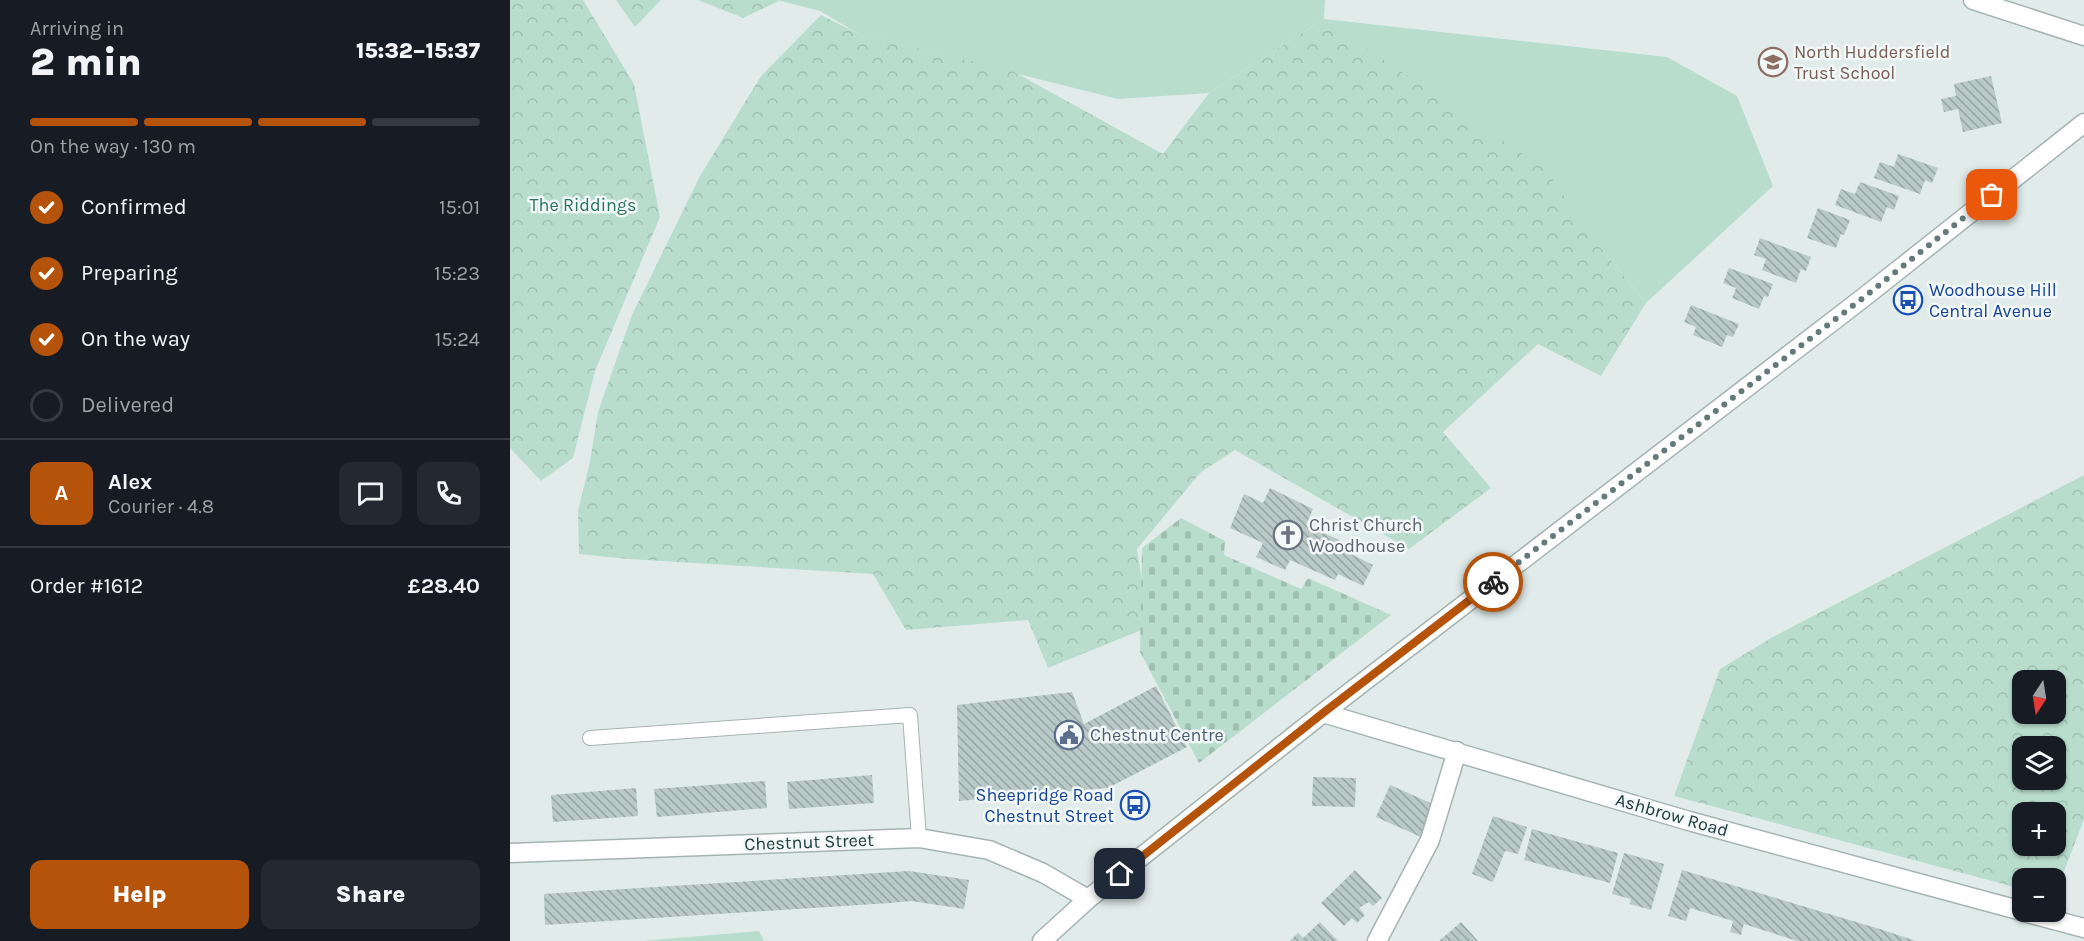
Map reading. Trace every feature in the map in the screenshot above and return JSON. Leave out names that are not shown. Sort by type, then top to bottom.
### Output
[{"type":"street","points":[[1973,0],[2084,36]]},
{"type":"street","points":[[1042,941],[1088,899],[1323,713],[2080,133]]},
{"type":"street","name":"Ashbrow Road","points":[[1323,713],[1689,821],[2012,909]]},
{"type":"street","points":[[1377,941],[1430,840],[1457,752]]},
{"type":"street","name":"Chestnut Street","points":[[514,853],[919,838],[989,850],[1043,873],[1088,899]]},
{"type":"street","name":"Ashbrow Road","points":[[2061,922],[2084,928]]},
{"type":"lane","points":[[590,738],[910,715],[919,838]]},
{"type":"green space","name":"The Riddings","points":[[510,0],[583,0],[634,84],[660,217],[595,371],[573,458],[541,481],[510,448]]},
{"type":"green space","points":[[616,0],[661,0],[635,27]]},
{"type":"green space","points":[[698,0],[777,0],[779,1],[743,18]]},
{"type":"green space","points":[[777,0],[1325,0],[1324,19],[1209,93],[1118,99],[859,34],[820,11]]},
{"type":"green space","points":[[821,15],[859,34],[1014,72],[1163,154],[1209,93],[1324,19],[1546,170],[1600,247],[1646,303],[1601,376],[1538,344],[1443,432],[1491,488],[1409,549],[1235,450],[1200,473],[1137,549],[1149,627],[1048,668],[1028,620],[906,630],[873,574],[579,554],[578,511],[590,461],[598,412],[632,315],[700,176],[761,76]]},
{"type":"green space","points":[[1324,19],[1667,57],[1737,96],[1773,186],[1646,303],[1600,247]]},
{"type":"green space","points":[[2084,475],[2084,819],[2065,868],[2012,868],[2012,886],[1674,796],[1720,669],[1771,638]]},
{"type":"green space","points":[[1181,518],[1225,541],[1224,555],[1301,589],[1308,578],[1391,615],[1199,763],[1140,652],[1142,548]]},
{"type":"green space","points":[[759,931],[764,941],[642,941]]},
{"type":"building","points":[[1991,76],[2002,123],[1963,132],[1958,109],[1944,112],[1941,99],[1956,96],[1954,84]]},
{"type":"building","points":[[1898,154],[1938,168],[1932,183],[1925,180],[1920,194],[1874,178],[1880,162],[1894,167]]},
{"type":"building","points":[[1860,182],[1899,196],[1894,210],[1887,207],[1881,222],[1835,205],[1841,189],[1855,194]]},
{"type":"building","points":[[1818,208],[1850,220],[1836,248],[1807,238]]},
{"type":"building","points":[[1760,238],[1811,257],[1806,271],[1801,269],[1796,283],[1762,270],[1766,259],[1754,255]]},
{"type":"building","points":[[1729,268],[1773,284],[1768,297],[1764,296],[1759,309],[1732,298],[1736,288],[1723,283]]},
{"type":"building","points":[[1691,305],[1739,324],[1733,337],[1727,335],[1722,347],[1693,335],[1696,327],[1684,322]]},
{"type":"building","name":"Christ Church Woodhouse","points":[[1270,488],[1313,509],[1306,525],[1352,546],[1349,553],[1373,565],[1363,586],[1338,574],[1335,580],[1290,560],[1285,570],[1256,557],[1263,543],[1230,528],[1244,494],[1263,503]]},
{"type":"building","name":"Chestnut Centre","points":[[1156,686],[1187,747],[1108,788],[959,801],[957,705],[1072,692],[1084,724]]},
{"type":"building","points":[[872,775],[874,803],[789,809],[787,782]]},
{"type":"building","points":[[1313,777],[1356,778],[1355,807],[1312,806]]},
{"type":"building","points":[[765,781],[767,808],[657,817],[654,789]]},
{"type":"building","points":[[1390,785],[1435,805],[1421,837],[1376,817]]},
{"type":"building","points":[[636,788],[638,816],[553,822],[551,795]]},
{"type":"building","points":[[1493,816],[1527,827],[1518,854],[1505,851],[1493,882],[1472,874]]},
{"type":"building","points":[[1532,829],[1618,853],[1610,883],[1524,860]]},
{"type":"building","points":[[1624,853],[1664,864],[1651,910],[1630,904],[1631,899],[1612,894]]},
{"type":"building","points":[[1355,870],[1382,898],[1373,906],[1369,902],[1359,908],[1365,915],[1357,923],[1352,918],[1344,926],[1321,903]]},
{"type":"building","points":[[1682,870],[1916,941],[1797,941],[1744,924],[1741,935],[1730,932],[1733,921],[1690,908],[1686,921],[1668,916]]},
{"type":"building","points":[[909,871],[969,880],[964,909],[911,901],[545,925],[544,894]]},
{"type":"building","points":[[1320,922],[1338,941],[1290,941],[1298,933],[1303,938]]},
{"type":"building","points":[[1461,922],[1478,941],[1439,941]]},
{"type":"way so far","points":[[1493,582],[1863,298],[1992,195]]},
{"type":"place","name":"North Huddersfield Trust School","points":[[1773,62]]},
{"type":"place","name":"Woodhouse Hill Central Avenue","points":[[1908,300]]},
{"type":"place","name":"Christ Church Woodhouse","points":[[1288,535]]},
{"type":"place","name":"Chestnut Centre","points":[[1069,735]]},
{"type":"place","name":"Sheepridge Road Chestnut Street","points":[[1135,805]]},
{"type":"route","points":[[1120,874],[1493,582]]}]
